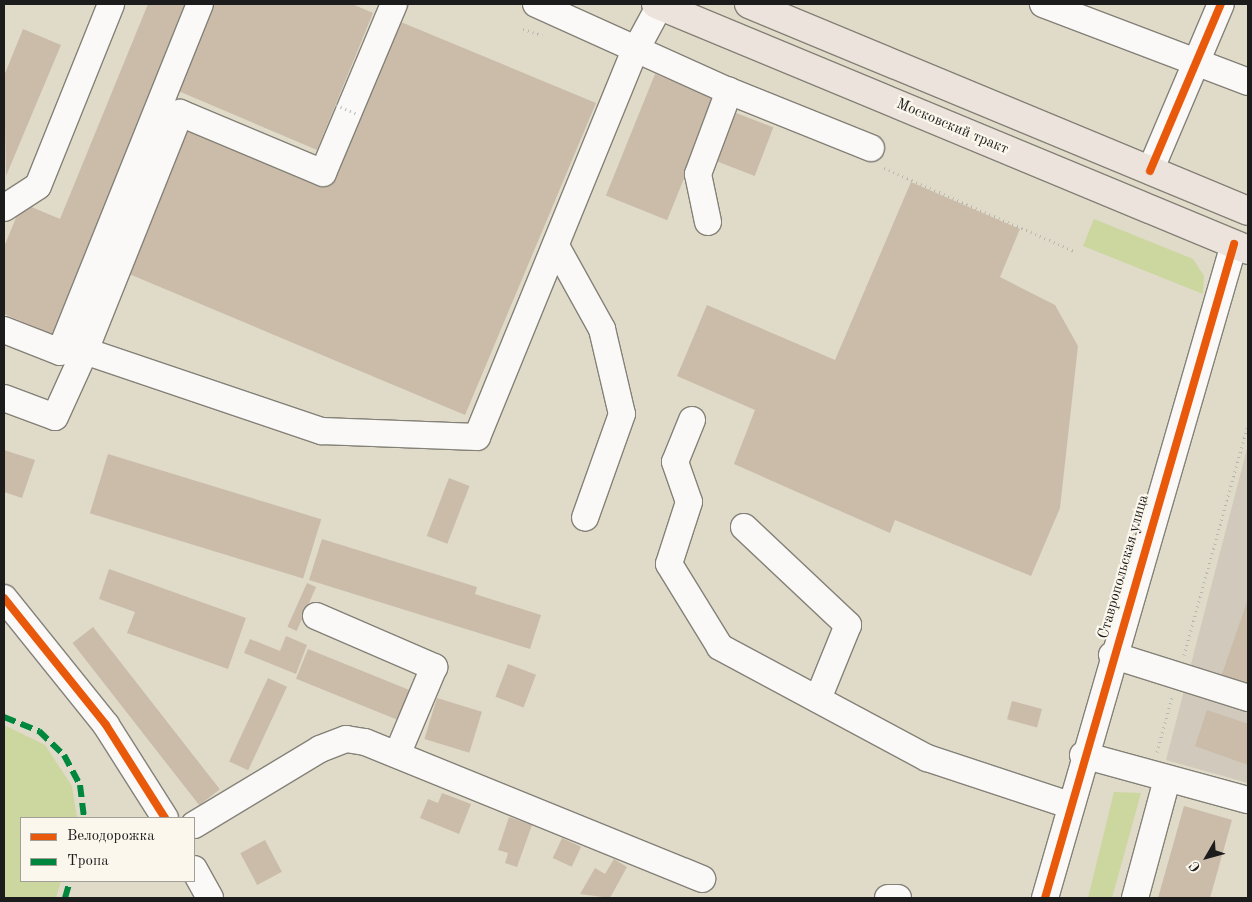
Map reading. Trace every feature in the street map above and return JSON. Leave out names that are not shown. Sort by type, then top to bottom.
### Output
[{"type":"main road","name":"Московский тракт","points":[[658,4],[1241,248]]},
{"type":"main road","points":[[749,4],[1246,211],[1241,248]]},
{"type":"main road","points":[[1137,204],[1150,171]]},
{"type":"street","points":[[4,208],[38,186],[111,4]]},
{"type":"street","points":[[4,330],[60,352],[200,4]]},
{"type":"street","points":[[4,398],[55,417],[85,351],[180,113],[323,173],[394,4]]},
{"type":"street","points":[[536,4],[637,46],[729,91],[871,148]]},
{"type":"street","points":[[85,351],[322,431],[477,438],[637,46],[658,4]]},
{"type":"street","points":[[1043,4],[1195,60],[1248,82]]},
{"type":"street","points":[[1150,171],[1195,60],[1221,4]]},
{"type":"street","points":[[708,222],[698,174],[729,91]]},
{"type":"street","points":[[556,246],[602,329],[622,414],[585,518]]},
{"type":"street","name":"Ставропольская улица","points":[[1045,898],[1069,804],[1112,655],[1241,248]]},
{"type":"street","points":[[692,420],[675,462],[689,502],[669,564],[720,647],[927,758],[1069,804]]},
{"type":"street","points":[[744,527],[848,625],[818,699]]},
{"type":"street","points":[[4,598],[106,725],[164,817]]},
{"type":"street","points":[[316,616],[434,667],[397,755]]},
{"type":"street","points":[[1112,655],[1248,698]]},
{"type":"street","points":[[195,824],[331,744],[346,739],[365,742],[702,880]]},
{"type":"street","points":[[1083,754],[1248,800]]},
{"type":"street","points":[[1135,898],[1159,776]]},
{"type":"street","points":[[195,871],[210,898]]},
{"type":"street","points":[[888,898],[898,898]]},
{"type":"path","points":[[336,105],[357,114]]},
{"type":"path","points":[[1159,776],[1178,676],[1248,424]]},
{"type":"shaded area","points":[[1248,445],[1248,783],[1166,760]]},
{"type":"green space","points":[[1094,219],[1193,259],[1204,276],[1203,294],[1083,246]]},
{"type":"green space","points":[[4,725],[45,745],[72,786],[77,817],[20,817],[20,882],[61,882],[56,898],[4,898]]},
{"type":"green space","points":[[1114,792],[1141,793],[1112,898],[1088,898]]},
{"type":"building","points":[[148,4],[188,4],[52,334],[4,314],[4,247],[22,203],[60,219]]},
{"type":"building","points":[[213,4],[352,4],[373,13],[317,150],[176,90]]},
{"type":"building","points":[[396,20],[596,103],[465,415],[122,271],[183,125],[327,185]]},
{"type":"building","points":[[23,29],[61,45],[6,176],[4,76]]},
{"type":"building","points":[[655,74],[716,99],[667,220],[606,195]]},
{"type":"building","points":[[736,113],[773,127],[755,176],[717,162]]},
{"type":"building","points":[[911,182],[1020,229],[1000,277],[1055,305],[1078,346],[1060,508],[1031,576],[895,520],[890,533],[734,464],[755,410],[677,376],[707,305],[835,360]]},
{"type":"building","points":[[4,450],[35,460],[22,498],[4,492]]},
{"type":"building","points":[[108,454],[321,519],[303,578],[90,513]]},
{"type":"building","points":[[449,478],[470,486],[447,544],[427,536]]},
{"type":"building","points":[[322,539],[477,587],[475,594],[541,615],[530,649],[309,580]]},
{"type":"building","points":[[109,569],[246,618],[228,669],[127,633],[135,612],[99,599]]},
{"type":"building","points":[[307,583],[316,587],[297,631],[287,627]]},
{"type":"building","points":[[1248,599],[1248,687],[1221,677]]},
{"type":"building","points":[[93,627],[220,789],[199,805],[73,643]]},
{"type":"building","points":[[286,636],[307,645],[296,674],[244,653],[250,639],[280,651]]},
{"type":"building","points":[[308,649],[414,692],[402,721],[296,679]]},
{"type":"building","points":[[508,664],[536,675],[523,707],[495,697]]},
{"type":"building","points":[[268,678],[287,687],[248,770],[229,761]]},
{"type":"building","points":[[437,698],[482,712],[469,753],[424,739]]},
{"type":"building","points":[[1012,701],[1042,709],[1037,727],[1007,719]]},
{"type":"building","points":[[1207,710],[1248,724],[1248,765],[1195,746]]},
{"type":"building","points":[[442,793],[471,804],[459,834],[420,818],[428,799],[438,803]]},
{"type":"building","points":[[1184,806],[1232,820],[1210,898],[1158,898]]},
{"type":"building","points":[[509,817],[532,825],[517,867],[505,863],[508,853],[498,850]]},
{"type":"building","points":[[562,838],[581,847],[572,867],[553,858]]},
{"type":"building","points":[[265,840],[282,872],[257,885],[240,853]]},
{"type":"building","points":[[614,859],[627,867],[610,898],[580,894],[595,868],[605,874]]},
{"type":"marked path","points":[[4,717],[39,731],[64,755],[80,785],[84,817]]},
{"type":"marked path","points":[[65,898],[70,882]]},
{"type":"cycle path","points":[[1150,171],[1221,4]]},
{"type":"cycle path","points":[[1045,898],[1234,244]]},
{"type":"cycle path","points":[[4,598],[106,725],[164,817]]}]
